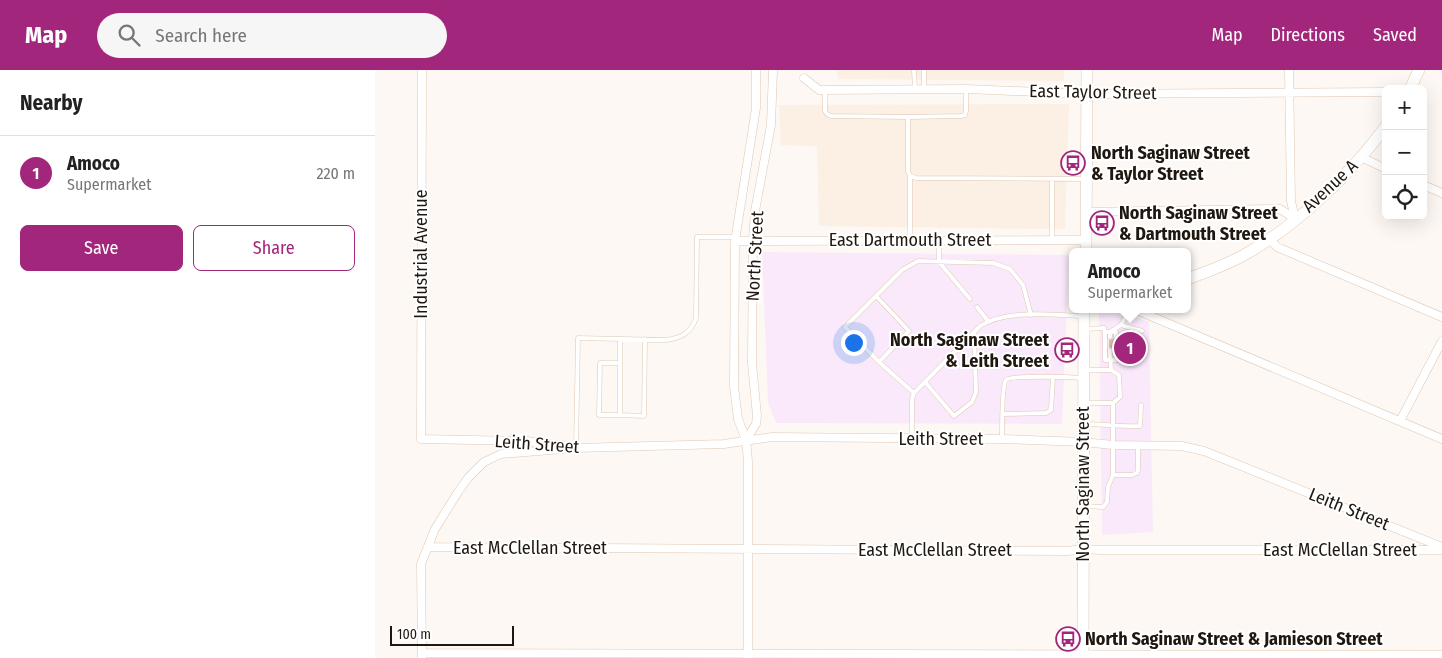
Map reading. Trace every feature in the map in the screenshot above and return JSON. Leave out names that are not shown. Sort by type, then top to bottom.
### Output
[{"type":"main road","points":[[1086,246],[1087,70]]},
{"type":"main road","points":[[1412,85],[1419,70]]},
{"type":"main road","name":"Avenue A","points":[[1191,277],[1230,262],[1270,239],[1323,196],[1361,157],[1383,130]]},
{"type":"main road","name":"North Saginaw Street","points":[[1083,656],[1084,313]]},
{"type":"street","name":"Industrial Avenue","points":[[421,439],[422,70]]},
{"type":"street","name":"North Street","points":[[748,656],[748,460],[746,440],[738,419],[734,387],[735,239],[756,108],[756,70]]},
{"type":"street","name":"North Street","points":[[746,440],[757,424],[752,363],[753,240],[755,211],[771,125],[773,70]]},
{"type":"street","points":[[1289,70],[1291,201],[1295,219]]},
{"type":"street","name":"East Taylor Street","points":[[804,78],[819,90],[966,89],[1087,94],[1382,92]]},
{"type":"street","points":[[1361,157],[1382,167]]},
{"type":"street","points":[[1427,187],[1442,193]]},
{"type":"street","points":[[1086,212],[1280,210],[1295,219]]},
{"type":"street","name":"East Dartmouth Street","points":[[735,239],[1052,240],[1086,246]]},
{"type":"street","points":[[1270,239],[1277,247],[1442,317]]},
{"type":"street","points":[[1143,313],[1442,439]]},
{"type":"street","points":[[1400,422],[1442,341]]},
{"type":"street","name":"Leith Street","points":[[421,439],[527,440],[576,448],[724,444],[772,437],[1002,439],[1083,442],[1113,446],[1182,446],[1204,451],[1442,549]]},
{"type":"street","points":[[576,448],[501,454],[484,462],[468,478],[435,529],[421,564],[422,655],[1442,655]]},
{"type":"street","name":"East McClellan Street","points":[[428,547],[1068,551],[1083,549],[1442,549]]},
{"type":"lane","points":[[914,70],[915,90]]},
{"type":"lane","points":[[924,70],[924,90]]},
{"type":"lane","points":[[825,90],[825,111],[831,116],[908,117],[965,115],[966,89]]},
{"type":"lane","points":[[908,117],[911,239]]},
{"type":"lane","points":[[910,176],[916,178],[1087,179]]},
{"type":"lane","points":[[1052,180],[1052,240]]},
{"type":"lane","points":[[576,448],[578,338],[677,339],[685,334],[693,327],[696,318],[697,237],[735,239]]},
{"type":"lane","points":[[939,239],[939,262],[970,299]]},
{"type":"lane","points":[[914,393],[879,362],[845,327],[907,266],[918,261],[993,263],[1010,269],[1023,285],[1031,315]]},
{"type":"lane","points":[[876,296],[909,331],[879,362]]},
{"type":"lane","points":[[977,307],[988,321]]},
{"type":"lane","points":[[912,438],[912,399],[914,393],[974,332],[988,321],[1007,316],[1069,313]]},
{"type":"lane","points":[[1117,350],[1117,360],[1105,360],[1109,334],[1121,325],[1128,313]]},
{"type":"lane","points":[[1121,325],[1141,331]]},
{"type":"lane","points":[[1084,329],[1104,328],[1109,334]]},
{"type":"lane","points":[[925,382],[954,416],[972,402],[976,392],[974,332]]},
{"type":"lane","points":[[1109,334],[1116,332],[1116,337]]},
{"type":"lane","points":[[620,339],[620,415]]},
{"type":"lane","points":[[621,363],[600,363],[599,415],[644,416],[645,339]]},
{"type":"lane","points":[[1110,350],[1111,370]]},
{"type":"lane","points":[[1002,439],[1003,390],[1007,379],[1053,377],[1111,370],[1119,376],[1119,397],[1113,403],[1083,403]]},
{"type":"lane","points":[[1003,414],[1046,413],[1051,410],[1053,377]]},
{"type":"lane","points":[[1083,505],[1107,505],[1108,487],[1113,475],[1113,403]]},
{"type":"lane","points":[[1083,424],[1113,424],[1121,427],[1140,426],[1141,405]]},
{"type":"lane","points":[[1113,475],[1132,475],[1137,473],[1138,445]]},
{"type":"shaded area","points":[[837,70],[1064,70],[1064,81],[838,79]]},
{"type":"shaded area","points":[[1069,104],[1065,229],[819,226],[817,146],[781,145],[779,105]]},
{"type":"shaded area","points":[[762,252],[1069,255],[1062,424],[776,423],[768,403]]},
{"type":"shaded area","points":[[1122,313],[1149,322],[1153,532],[1102,535],[1099,314]]},
{"type":"building","points":[[1124,336],[1136,336],[1136,362],[1124,362],[1124,350],[1117,346],[1113,349],[1109,347],[1109,340],[1117,340]]},
{"type":"place","name":"North Saginaw Street & Taylor Street","points":[[1073,163]]},
{"type":"place","name":"North Saginaw Street & Dartmouth Street","points":[[1102,223]]},
{"type":"place","name":"Amoco","points":[[1130,348]]},
{"type":"place","name":"North Saginaw Street & Leith Street","points":[[1067,350]]},
{"type":"place","name":"North Saginaw Street & Jamieson Street","points":[[1068,639]]}]
